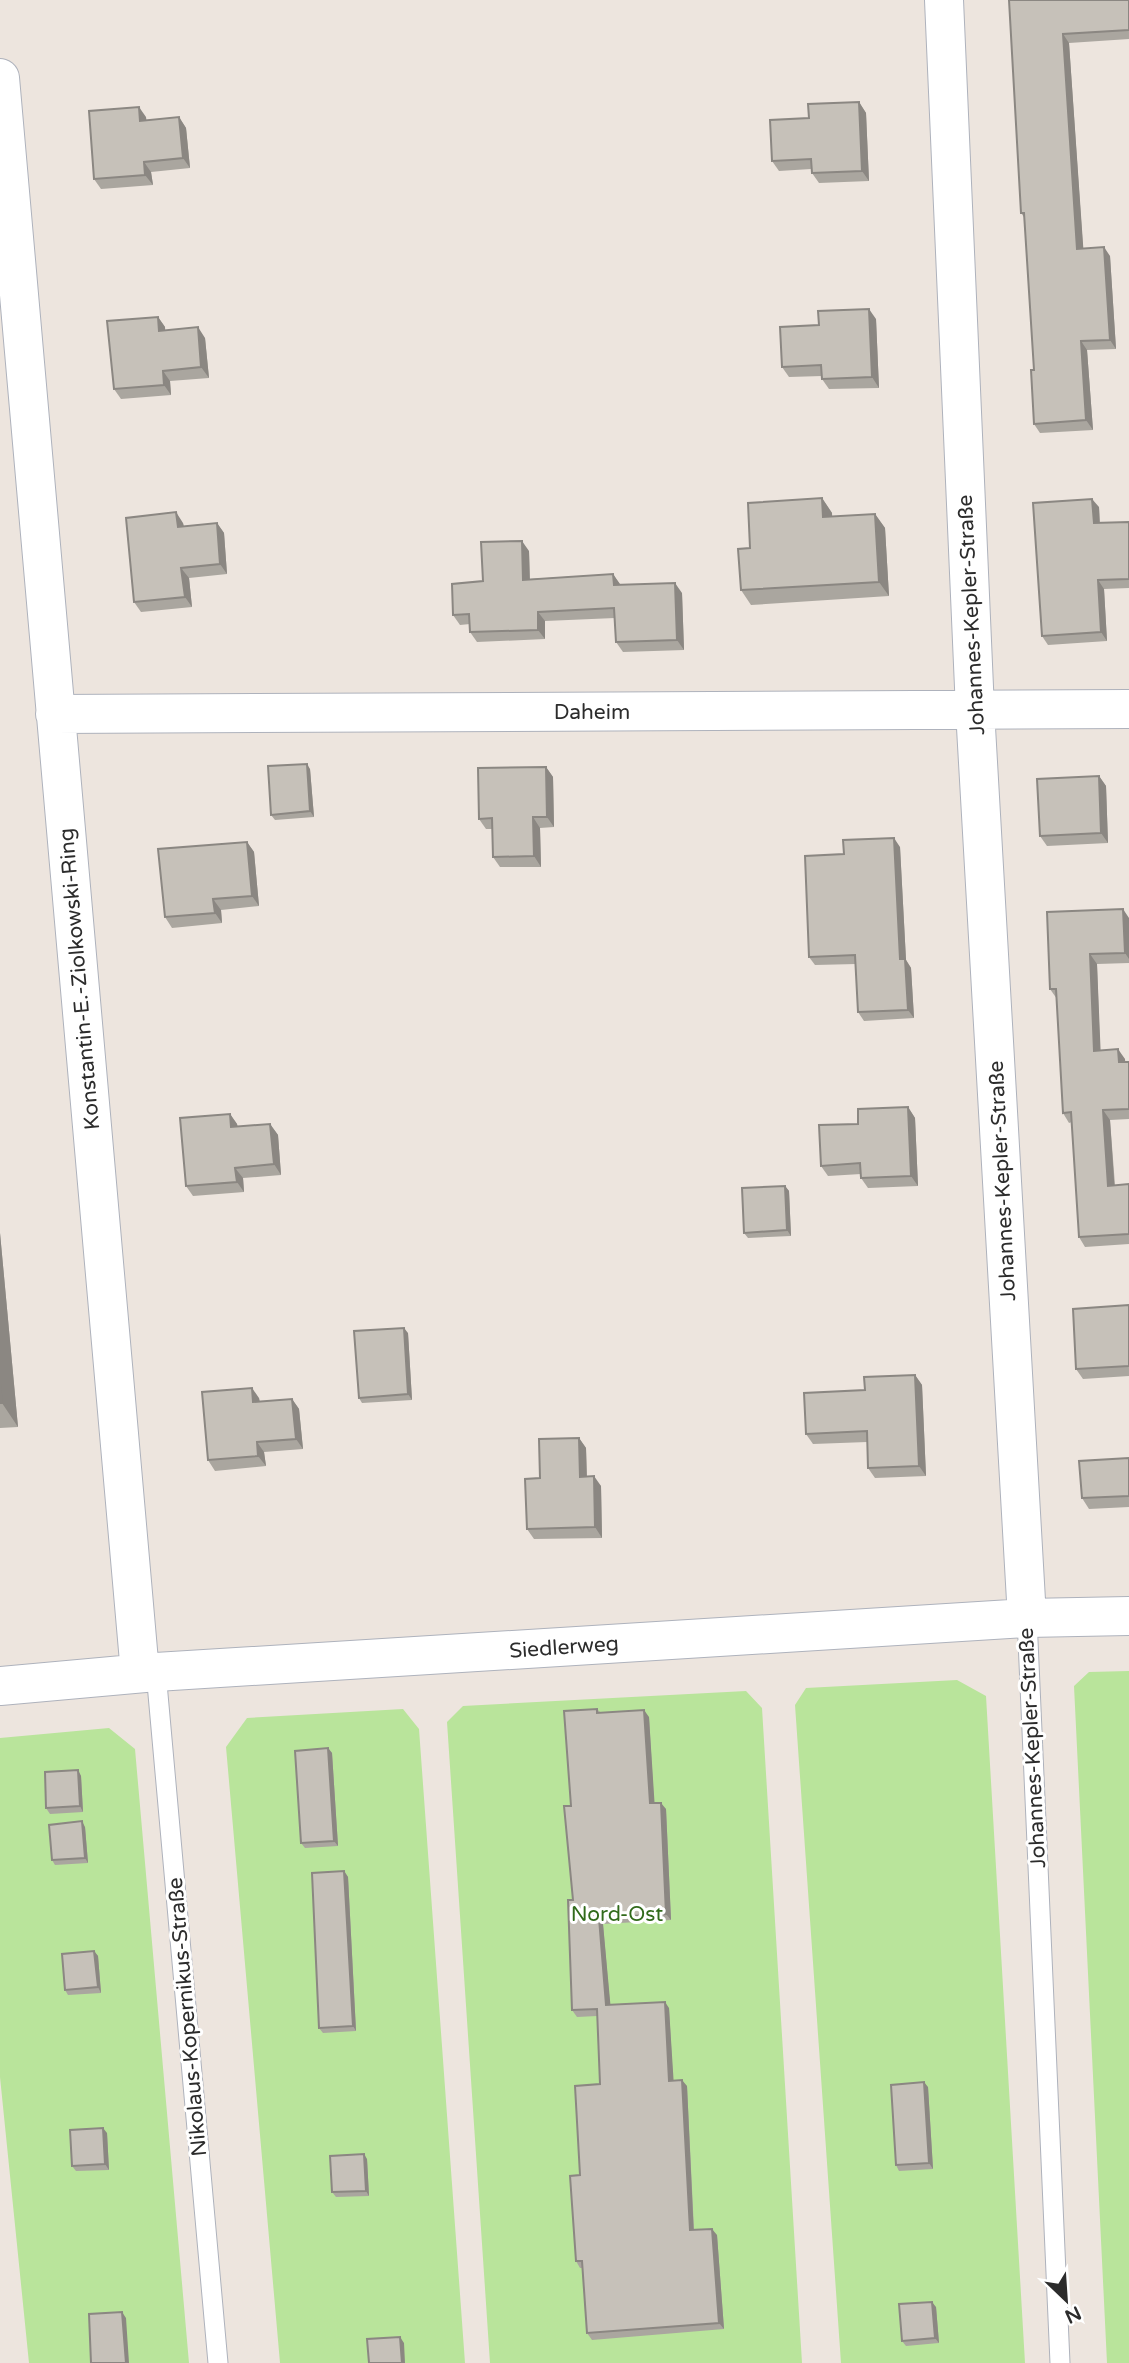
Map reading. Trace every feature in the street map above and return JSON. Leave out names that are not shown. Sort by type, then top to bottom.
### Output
[{"type":"street","name":"Johannes-Kepler-Straße","points":[[944,0],[975,709],[1027,1618]]},
{"type":"street","name":"Konstantin-E.-Ziolkowski-Ring","points":[[0,78],[8,285],[55,714],[148,1673]]},
{"type":"street","name":"Daheim","points":[[55,714],[1129,709]]},
{"type":"street","name":"Siedlerweg","points":[[0,1686],[148,1673],[1027,1618],[1129,1616]]},
{"type":"lane","name":"Johannes-Kepler-Straße","points":[[1027,1618],[1060,2363]]},
{"type":"lane","name":"Nikolaus-Kopernikus-Straße","points":[[148,1673],[218,2363]]},
{"type":"green space","points":[[1129,1671],[1129,2363],[1107,2363],[1074,1686],[1089,1672]]},
{"type":"green space","points":[[957,1680],[986,1696],[1025,2363],[841,2363],[795,1705],[806,1688]]},
{"type":"green space","name":"Nord-Ost","points":[[746,1691],[762,1708],[802,2363],[490,2363],[447,1722],[463,1706]]},
{"type":"green space","points":[[403,1709],[419,1729],[465,2363],[280,2363],[226,1747],[247,1718]]},
{"type":"green space","points":[[109,1728],[135,1749],[189,2363],[29,2363],[0,2077],[0,1738]]},
{"type":"building","points":[[1009,0],[1129,0],[1129,30],[1063,34],[1077,249],[1104,247],[1110,340],[1081,341],[1086,420],[1034,424],[1031,370],[1034,370],[1024,213],[1021,213]]},
{"type":"building","points":[[859,102],[862,171],[812,173],[811,159],[772,161],[770,120],[809,118],[808,104]]},
{"type":"building","points":[[139,107],[140,121],[179,117],[183,158],[144,162],[145,175],[94,179],[89,111]]},
{"type":"building","points":[[869,309],[872,377],[822,379],[821,365],[782,367],[780,327],[819,325],[818,311]]},
{"type":"building","points":[[158,317],[159,331],[198,327],[201,367],[163,371],[164,385],[114,389],[107,321]]},
{"type":"building","points":[[822,498],[823,517],[875,514],[879,582],[741,590],[738,549],[750,548],[748,503]]},
{"type":"building","points":[[1092,499],[1094,523],[1129,522],[1129,579],[1098,580],[1101,632],[1042,636],[1033,503]]},
{"type":"building","points":[[176,512],[178,527],[217,523],[220,564],[181,568],[185,597],[134,602],[126,518]]},
{"type":"building","points":[[522,541],[523,580],[613,574],[614,585],[675,583],[677,640],[616,642],[614,608],[538,612],[538,630],[470,632],[469,614],[453,615],[452,584],[483,581],[481,542]]},
{"type":"building","points":[[307,764],[310,811],[271,815],[268,766]]},
{"type":"building","points":[[546,767],[547,817],[533,817],[534,856],[493,857],[492,818],[479,819],[478,768]]},
{"type":"building","points":[[1099,776],[1101,833],[1040,836],[1037,779]]},
{"type":"building","points":[[894,838],[900,959],[905,959],[908,1010],[858,1012],[855,955],[809,957],[805,856],[844,854],[843,840]]},
{"type":"building","points":[[247,842],[252,896],[213,899],[215,913],[165,917],[158,849]]},
{"type":"building","points":[[1123,909],[1125,953],[1090,954],[1094,1051],[1118,1049],[1119,1062],[1129,1062],[1129,1109],[1103,1110],[1108,1186],[1129,1184],[1129,1234],[1079,1237],[1071,1112],[1063,1113],[1056,989],[1050,989],[1047,912]]},
{"type":"building","points":[[908,1107],[911,1176],[861,1178],[860,1163],[821,1166],[819,1125],[858,1124],[858,1109]]},
{"type":"building","points":[[230,1114],[231,1127],[270,1124],[274,1164],[235,1168],[237,1182],[186,1186],[180,1118]]},
{"type":"building","points":[[785,1186],[787,1230],[744,1233],[742,1188]]},
{"type":"building","points":[[1129,1305],[1129,1366],[1076,1369],[1073,1309]]},
{"type":"building","points":[[404,1328],[408,1394],[359,1398],[354,1331]]},
{"type":"building","points":[[915,1375],[919,1466],[868,1468],[867,1431],[806,1434],[804,1393],[865,1390],[864,1377]]},
{"type":"building","points":[[252,1388],[253,1402],[292,1399],[296,1439],[257,1442],[258,1456],[208,1460],[202,1392]]},
{"type":"building","points":[[579,1438],[580,1477],[594,1476],[595,1527],[527,1529],[525,1479],[540,1478],[539,1439]]},
{"type":"building","points":[[1129,1458],[1129,1496],[1082,1498],[1079,1461]]},
{"type":"building","points":[[597,1709],[597,1713],[644,1710],[650,1803],[661,1803],[666,1914],[599,1918],[606,2005],[665,2002],[669,2081],[682,2080],[690,2230],[712,2229],[719,2323],[587,2333],[582,2261],[576,2261],[570,2176],[580,2175],[575,2086],[600,2084],[597,2009],[572,2010],[568,1900],[573,1900],[564,1806],[571,1806],[564,1711]]},
{"type":"building","points":[[328,1748],[334,1841],[301,1843],[295,1751]]},
{"type":"building","points":[[78,1770],[80,1806],[46,1808],[45,1772]]},
{"type":"building","points":[[82,1821],[85,1858],[52,1860],[49,1825]]},
{"type":"building","points":[[344,1871],[353,2026],[319,2028],[312,1873]]},
{"type":"building","points":[[94,1951],[98,1987],[65,1990],[62,1954]]},
{"type":"building","points":[[924,2082],[929,2163],[896,2165],[891,2085]]},
{"type":"building","points":[[103,2128],[105,2164],[72,2166],[70,2130]]},
{"type":"building","points":[[364,2154],[366,2191],[332,2192],[330,2156]]},
{"type":"building","points":[[932,2302],[935,2338],[902,2341],[899,2304]]},
{"type":"building","points":[[122,2312],[126,2363],[91,2363],[89,2314]]},
{"type":"building","points":[[400,2337],[402,2363],[369,2363],[367,2339]]}]
